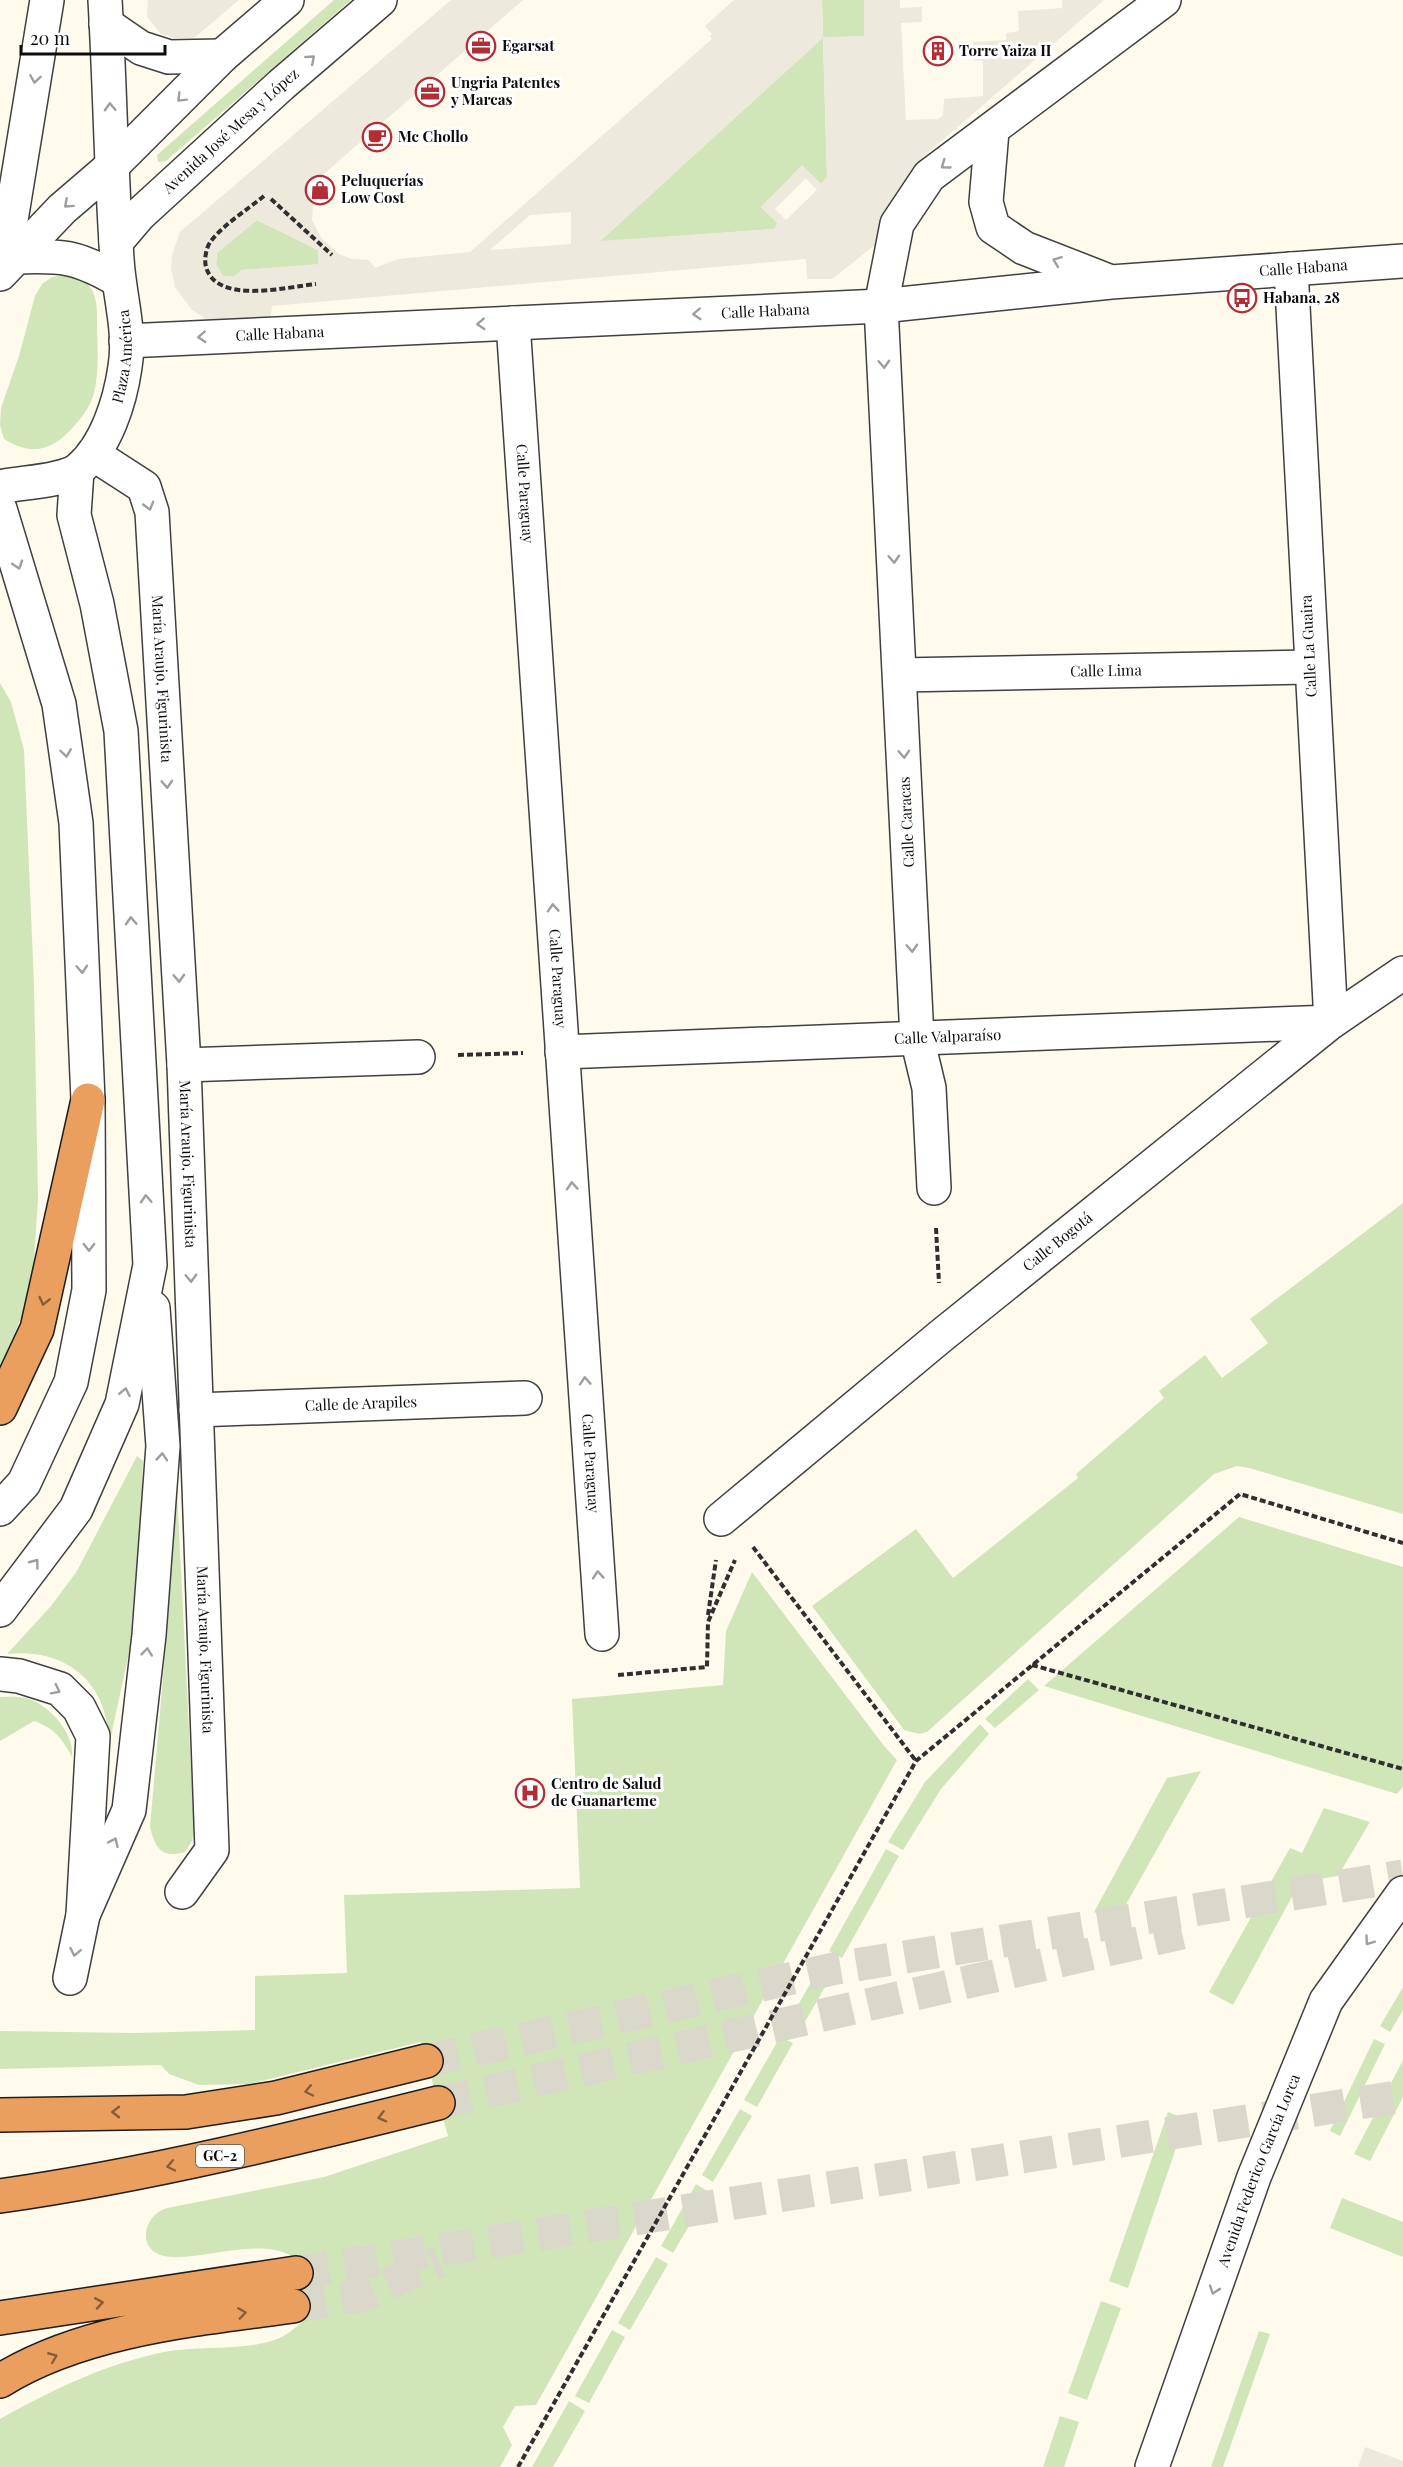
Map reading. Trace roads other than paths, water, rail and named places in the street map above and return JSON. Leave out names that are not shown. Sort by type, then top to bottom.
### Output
[{"type":"highway","points":[[0,1408],[37,1329],[88,1100]]},
{"type":"highway","points":[[0,2115],[186,2112],[286,2096],[426,2061]]},
{"type":"highway","points":[[0,2103],[69,2113]]},
{"type":"highway","name":"GC-2","points":[[0,2196],[105,2180],[266,2146],[438,2103]]},
{"type":"highway","points":[[0,2318],[296,2273]]},
{"type":"highway","points":[[0,2381],[15,2372],[88,2342],[195,2320],[293,2306]]},
{"type":"street","points":[[5,266],[47,0]]},
{"type":"street","points":[[5,266],[62,209],[112,166],[222,56],[287,0]]},
{"type":"street","name":"Avenida José Mesa y López","points":[[116,242],[139,214],[281,85],[380,0]]},
{"type":"street","name":"Calle Caracas","points":[[934,1188],[929,1088],[917,1038],[881,306],[897,224],[929,176],[1164,0]]},
{"type":"street","points":[[106,12],[118,280]]},
{"type":"street","points":[[106,12],[141,48],[169,57],[222,56]]},
{"type":"street","points":[[992,131],[986,202],[993,227],[1024,248],[1111,282]]},
{"type":"street","points":[[5,266],[59,255],[88,263],[118,280]]},
{"type":"street","name":"Calle Habana","points":[[126,340],[881,306],[1111,282],[1403,261]]},
{"type":"street","name":"Calle La Guaira","points":[[1291,269],[1330,1022]]},
{"type":"street","name":"Plaza América","points":[[85,462],[116,408],[125,366],[126,340],[118,280]]},
{"type":"street","name":"Calle Paraguay","points":[[513,323],[602,1634]]},
{"type":"street","points":[[7,480],[50,479],[85,462]]},
{"type":"street","points":[[82,1915],[129,1810],[147,1647],[163,1446],[150,1265],[121,731],[97,604],[74,515],[85,462]]},
{"type":"street","name":"María Araujo, Figurinista","points":[[85,462],[144,488],[152,512],[184,1065],[212,1850],[182,1892]]},
{"type":"street","points":[[0,509],[59,704],[76,823],[88,1100],[89,1290],[71,1382],[24,1483],[0,1509]]},
{"type":"street","name":"Calle Lima","points":[[900,675],[1310,667]]},
{"type":"street","name":"Calle Bogotá","points":[[721,1519],[941,1336],[1330,1022],[1403,973]]},
{"type":"street","name":"Calle Valparaíso","points":[[562,1052],[1330,1022]]},
{"type":"street","points":[[184,1065],[418,1057]]},
{"type":"street","points":[[0,1610],[76,1509],[122,1404],[150,1265]]},
{"type":"street","name":"Calle de Arapiles","points":[[196,1410],[525,1398]]},
{"type":"street","points":[[0,1674],[19,1676],[60,1689],[79,1708],[93,1736],[82,1915],[70,1978]]},
{"type":"street","name":"Avenida Federico García Lorca","points":[[1152,2467],[1254,2177],[1326,2001],[1403,1893]]},
{"type":"tunnel","points":[[426,2061],[837,1968],[1403,1876]]},
{"type":"tunnel","points":[[438,2103],[1182,1933]]},
{"type":"tunnel","points":[[296,2273],[1403,2096]]},
{"type":"tunnel","points":[[293,2306],[360,2296],[439,2261]]},
{"type":"place","name":"Egarsat","points":[[481,46]]},
{"type":"place","name":"Torre Yaiza II","points":[[938,51]]},
{"type":"place","name":"Ungria Patentes y Marcas","points":[[430,92]]},
{"type":"place","name":"Mc Chollo","points":[[377,137]]},
{"type":"place","name":"Peluquerías Low Cost","points":[[320,190]]},
{"type":"place","name":"Habana, 28","points":[[1242,298]]},
{"type":"place","name":"Centro de Salud de Guanarteme","points":[[530,1793]]}]
